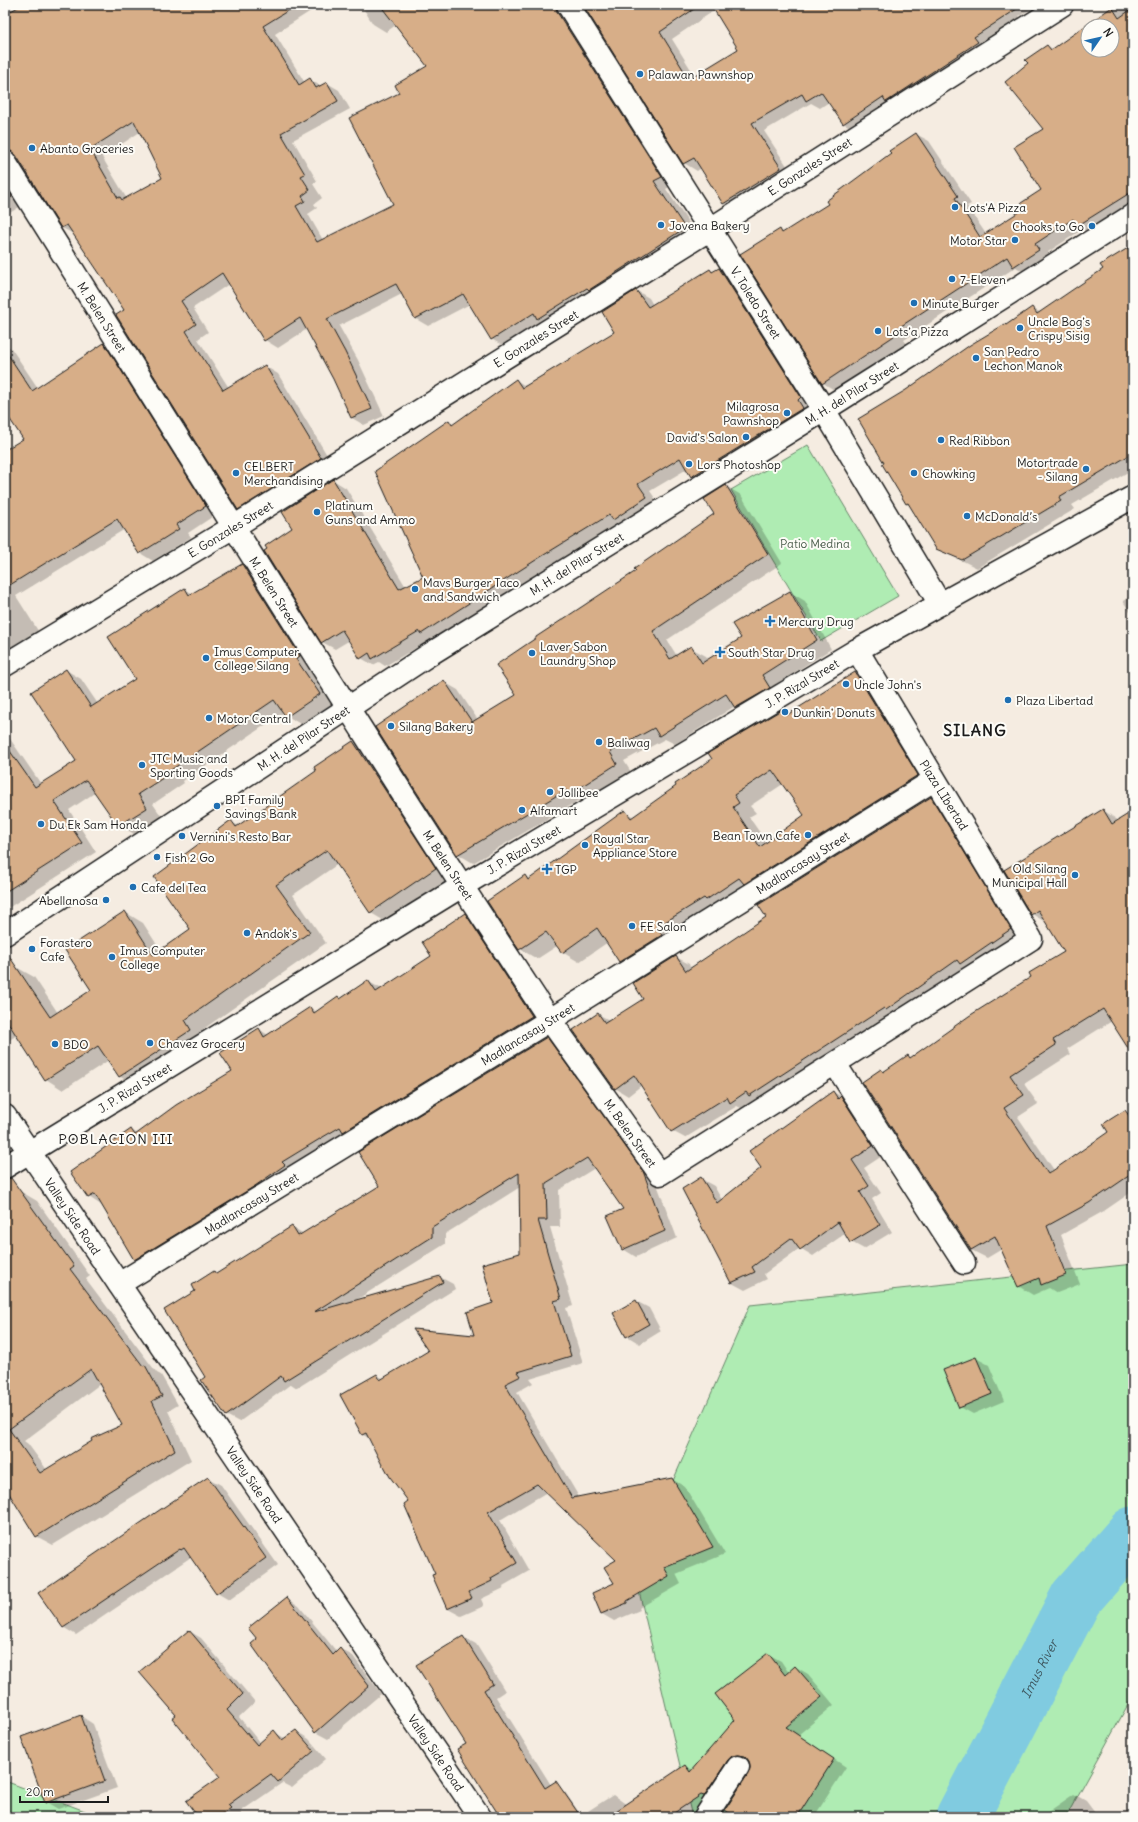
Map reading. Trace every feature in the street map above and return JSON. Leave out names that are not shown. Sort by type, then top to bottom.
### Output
[{"type":"street","name":"V. Toledo Street","points":[[568,5],[824,410],[940,604]]},
{"type":"street","name":"E. Gonzales Street","points":[[5,665],[235,526],[709,230],[1062,5]]},
{"type":"street","name":"M. Belen Street","points":[[5,162],[235,526],[347,709],[550,1020],[660,1174],[835,1064]]},
{"type":"street","name":"M. H. del Pilar Street","points":[[5,934],[427,656],[824,410],[1133,215]]},
{"type":"street","name":"J. P. Rizal Street","points":[[5,1167],[462,886],[857,650],[1133,497]]},
{"type":"street","name":"Plaza LIbertad","points":[[835,1064],[1031,939],[857,650]]},
{"type":"street","name":"Madlancasay Street","points":[[119,1284],[550,1020],[934,780]]},
{"type":"street","points":[[835,1064],[964,1263]]},
{"type":"street","name":"Valley Side Road","points":[[5,1116],[480,1817]]},
{"type":"street","points":[[705,1817],[738,1767]]},
{"type":"green space","name":"Patio Medina","points":[[808,445],[898,596],[821,641],[731,490]]},
{"type":"green space","points":[[1133,1264],[1133,1699],[1130,1701],[1066,1817],[692,1817],[634,1570],[750,1305]]},
{"type":"green space","points":[[5,1781],[101,1817],[5,1817]]},
{"type":"building","points":[[22,5],[297,5],[263,26],[299,85],[310,78],[316,88],[327,82],[338,101],[281,133],[305,174],[301,176],[310,190],[302,196],[305,201],[296,206],[317,242],[393,204],[349,118],[399,93],[395,85],[427,66],[380,5],[556,5],[557,12],[662,177],[654,181],[685,228],[589,290],[587,288],[537,319],[534,313],[491,340],[463,294],[415,319],[396,284],[327,319],[345,352],[372,409],[351,418],[333,379],[300,318],[264,341],[222,273],[181,301],[196,324],[186,331],[223,390],[265,365],[321,458],[238,510],[116,315],[124,310],[67,225],[61,228],[16,155],[11,151],[5,150],[5,14]],"holes":[[[134,121],[162,178],[122,200],[120,197],[118,198],[90,149]]]},
{"type":"building","points":[[583,5],[700,5],[660,32],[689,79],[738,49],[711,5],[1023,5],[974,37],[978,42],[886,102],[883,97],[843,124],[821,92],[806,101],[802,94],[752,123],[781,168],[723,204],[694,158],[683,164]]},
{"type":"building","points":[[1112,7],[1119,18],[1096,18]]},
{"type":"building","points":[[1133,8],[1133,191],[1077,226],[1073,219],[1035,244],[1039,250],[1013,267],[1007,257],[892,332],[894,336],[822,384],[740,254],[780,229],[782,233],[828,204],[826,201],[891,153],[889,151],[916,133],[958,196],[955,198],[980,237],[1025,208],[1021,203],[1041,190],[1014,147],[1043,129],[1005,82],[1028,63],[1025,60],[1047,45],[1051,50],[1080,30],[1080,58],[1120,58],[1119,18]]},
{"type":"building","points":[[5,185],[12,197],[5,201]]},
{"type":"building","points":[[1133,245],[1133,453],[1059,497],[1061,501],[962,560],[936,549],[882,464],[884,463],[858,419],[906,390],[970,345],[1005,324],[1006,325],[1032,307],[1037,314],[1103,269],[1100,265]]},
{"type":"building","points":[[719,268],[801,397],[798,400],[803,408],[691,477],[680,458],[638,484],[647,497],[613,520],[609,515],[421,634],[419,631],[372,659],[369,653],[360,659],[342,630],[321,643],[264,551],[267,549],[265,546],[292,528],[282,512],[333,479],[399,589],[423,577],[375,471],[449,420],[452,425],[516,379],[522,388],[614,332],[602,312],[636,290],[648,307],[710,269],[712,272]]},
{"type":"building","points":[[104,343],[206,506],[176,525],[179,529],[139,554],[117,519],[5,588],[5,450],[23,439],[5,412],[5,350],[32,391]]},
{"type":"building","points":[[726,485],[768,554],[653,631],[670,659],[691,646],[702,663],[741,638],[732,624],[790,591],[817,640],[762,675],[770,688],[735,708],[726,694],[659,736],[654,728],[610,752],[617,764],[568,795],[566,790],[457,855],[375,727],[444,680],[472,722],[516,695],[496,665],[636,571],[634,569],[714,514],[704,499]]},
{"type":"building","points":[[242,564],[300,656],[296,659],[320,694],[286,717],[274,700],[138,794],[147,808],[118,826],[86,780],[54,801],[82,843],[5,892],[5,744],[35,787],[76,761],[31,692],[66,669],[91,707],[135,679],[108,637],[185,588],[189,595]]},
{"type":"building","points":[[855,672],[918,775],[744,884],[739,878],[706,900],[704,898],[657,927],[662,935],[619,962],[597,928],[562,953],[546,932],[519,950],[487,901],[525,875],[528,880],[625,810],[631,818],[676,786],[675,784],[712,759],[708,753],[783,709],[787,715]],"holes":[[[772,770],[804,815],[760,847],[733,807],[739,803],[734,795]]]},
{"type":"building","points":[[353,741],[436,868],[370,913],[327,850],[276,885],[310,932],[185,1020],[191,1030],[119,1077],[98,1046],[45,1080],[5,1018],[5,950],[50,1017],[91,990],[65,950],[125,911],[153,955],[190,929],[154,877],[231,820],[236,827],[316,771],[314,767]]},
{"type":"building","points":[[931,797],[1011,929],[960,964],[957,960],[886,1010],[884,1008],[749,1096],[746,1092],[730,1103],[727,1097],[671,1132],[634,1075],[615,1089],[573,1030],[598,1013],[605,1023],[643,999],[633,983],[676,956],[686,971],[766,917],[758,905]]},
{"type":"building","points":[[1103,809],[1112,824],[1133,811],[1133,1056],[1103,1009],[1053,1040],[1056,1045],[1010,1075],[1024,1095],[1004,1108],[1048,1174],[1108,1132],[1103,1124],[1125,1110],[1130,1117],[1133,1115],[1133,1173],[1089,1203],[1047,1226],[1066,1275],[1041,1285],[1039,1278],[1018,1287],[995,1236],[971,1250],[862,1082],[881,1069],[883,1072],[908,1055],[910,1058],[969,1016],[1031,977],[1029,973],[1064,952],[1038,910],[1031,915],[1004,870]]},
{"type":"building","points":[[465,913],[532,1016],[343,1132],[340,1127],[282,1162],[285,1165],[255,1186],[134,1260],[95,1194],[88,1198],[70,1172],[131,1129],[135,1135],[176,1105],[232,1071],[220,1053],[259,1028],[264,1037],[310,1007],[314,1013],[338,996],[340,999],[368,980],[376,992],[431,956],[422,942]]},
{"type":"building","points":[[547,1037],[643,1171],[665,1231],[622,1250],[607,1216],[623,1209],[587,1158],[546,1183],[547,1220],[538,1220],[561,1299],[554,1301],[571,1356],[518,1372],[521,1376],[505,1384],[572,1498],[672,1478],[713,1547],[664,1567],[669,1576],[627,1601],[627,1603],[601,1614],[592,1593],[614,1583],[604,1567],[616,1560],[537,1484],[488,1512],[517,1563],[491,1578],[492,1581],[469,1592],[472,1598],[447,1609],[432,1575],[435,1574],[404,1504],[408,1501],[390,1477],[384,1466],[383,1467],[366,1433],[362,1435],[340,1395],[377,1374],[380,1380],[428,1351],[413,1329],[474,1335],[467,1312],[493,1303],[482,1264],[520,1253],[519,1173],[432,1227],[432,1237],[314,1312],[440,1276],[443,1282],[284,1381],[281,1376],[226,1416],[201,1380],[205,1377],[164,1310],[195,1291],[192,1285],[214,1271],[216,1274],[292,1226],[298,1236],[379,1186],[358,1152]]},
{"type":"building","points":[[833,1091],[838,1099],[841,1096],[873,1146],[852,1160],[869,1186],[860,1192],[880,1225],[850,1243],[838,1222],[800,1250],[791,1238],[752,1267],[755,1272],[731,1283],[682,1189],[701,1177],[717,1203],[761,1168],[749,1151]]},
{"type":"building","points":[[11,1178],[74,1266],[70,1269],[143,1366],[145,1365],[162,1396],[152,1401],[175,1450],[36,1537],[5,1487],[5,1179]],"holes":[[[91,1369],[122,1425],[91,1439],[92,1441],[40,1473],[9,1429]]]},
{"type":"building","points":[[636,1300],[649,1324],[626,1337],[613,1313]]},
{"type":"building","points":[[976,1357],[992,1394],[959,1408],[943,1370]]},
{"type":"building","points":[[208,1477],[266,1558],[216,1594],[184,1548],[181,1550],[180,1549],[63,1628],[38,1593]]},
{"type":"building","points":[[287,1597],[333,1655],[340,1648],[369,1686],[315,1733],[251,1644],[257,1639],[248,1628]]},
{"type":"building","points":[[189,1630],[243,1694],[227,1710],[257,1745],[274,1730],[282,1740],[296,1730],[314,1751],[278,1782],[271,1774],[228,1805],[231,1808],[219,1817],[198,1817],[186,1801],[220,1777],[172,1718],[176,1715],[139,1672]]},
{"type":"building","points":[[463,1636],[493,1684],[484,1690],[545,1788],[556,1781],[581,1817],[500,1817],[457,1749],[466,1744],[416,1665]]},
{"type":"building","points":[[768,1653],[785,1675],[795,1666],[822,1697],[786,1727],[834,1759],[797,1817],[735,1817],[725,1810],[748,1774],[750,1768],[749,1761],[745,1756],[738,1755],[732,1756],[728,1760],[704,1796],[701,1795],[668,1817],[607,1817],[685,1765],[690,1772],[735,1720],[715,1694]]},
{"type":"building","points":[[81,1715],[105,1781],[45,1803],[21,1737]]},
{"type":"waterway","name":"Imus River","points":[[962,1817],[1076,1598],[1133,1533]]},
{"type":"place","name":"Palawan Pawnshop","points":[[640,74]]},
{"type":"place","name":"Abanto Groceries","points":[[32,148]]},
{"type":"place","name":"Lots'A Pizza","points":[[955,207]]},
{"type":"place","name":"Jovena Bakery","points":[[661,225]]},
{"type":"place","name":"Chooks to Go","points":[[1092,226]]},
{"type":"place","name":"Motor Star","points":[[1015,240]]},
{"type":"place","name":"7-Eleven","points":[[952,279]]},
{"type":"place","name":"Minute Burger","points":[[914,303]]},
{"type":"place","name":"Uncle Bog's Crispy Sisig","points":[[1020,328]]},
{"type":"place","name":"Lots'a Pizza","points":[[878,331]]},
{"type":"place","name":"San Pedro Lechon Manok","points":[[976,358]]},
{"type":"place","name":"Milagrosa Pawnshop","points":[[787,413]]},
{"type":"place","name":"David's Salon","points":[[746,437]]},
{"type":"place","name":"Red Ribbon","points":[[941,440]]},
{"type":"place","name":"Lors Photoshop","points":[[689,464]]},
{"type":"place","name":"Motortrade - Silang","points":[[1086,469]]},
{"type":"place","name":"CELBERT Merchandising","points":[[236,473]]},
{"type":"place","name":"Chowking","points":[[914,473]]},
{"type":"place","name":"Platinum Guns and Ammo","points":[[317,512]]},
{"type":"place","name":"McDonald’s","points":[[967,516]]},
{"type":"place","name":"Mavs Burger Taco and Sandwich","points":[[415,589]]},
{"type":"place","name":"Mercury Drug","points":[[770,621]]},
{"type":"place","name":"South Star Drug","points":[[720,652]]},
{"type":"place","name":"Laver Sabon Laundry Shop","points":[[532,653]]},
{"type":"place","name":"Imus Computer College Silang","points":[[206,658]]},
{"type":"place","name":"Uncle John's","points":[[846,684]]},
{"type":"place","name":"Plaza Libertad","points":[[1008,700]]},
{"type":"place","name":"Dunkin' Donuts","points":[[785,712]]},
{"type":"place","name":"Motor Central","points":[[209,718]]},
{"type":"place","name":"Silang Bakery","points":[[391,726]]},
{"type":"place","name":"Baliwag","points":[[599,742]]},
{"type":"place","name":"JTC Music and Sporting Goods","points":[[142,765]]},
{"type":"place","name":"Jollibee","points":[[550,792]]},
{"type":"place","name":"BPI Family Savings Bank","points":[[217,806]]},
{"type":"place","name":"Alfamart","points":[[522,810]]},
{"type":"place","name":"Du Ek Sam Honda","points":[[41,824]]},
{"type":"place","name":"Bean Town Cafe","points":[[808,835]]},
{"type":"place","name":"Vernini's Resto Bar","points":[[182,836]]},
{"type":"place","name":"Royal Star Appliance Store","points":[[585,845]]},
{"type":"place","name":"Fish 2 Go","points":[[157,857]]},
{"type":"place","name":"TGP","points":[[547,869]]},
{"type":"place","name":"Old Silang Municipal Hall","points":[[1075,875]]},
{"type":"place","name":"Cafe del Tea","points":[[133,887]]},
{"type":"place","name":"Abellanosa","points":[[106,900]]},
{"type":"place","name":"FE Salon","points":[[632,926]]},
{"type":"place","name":"Andok's","points":[[247,933]]},
{"type":"place","name":"Forastero Cafe","points":[[32,949]]},
{"type":"place","name":"Imus Computer College","points":[[112,957]]},
{"type":"place","name":"Chavez Grocery","points":[[150,1043]]},
{"type":"place","name":"BDO","points":[[55,1044]]},
{"type":"district","name":"SILANG","points":[[975,730]]},
{"type":"district","name":"POBLACION III","points":[[116,1139]]}]
